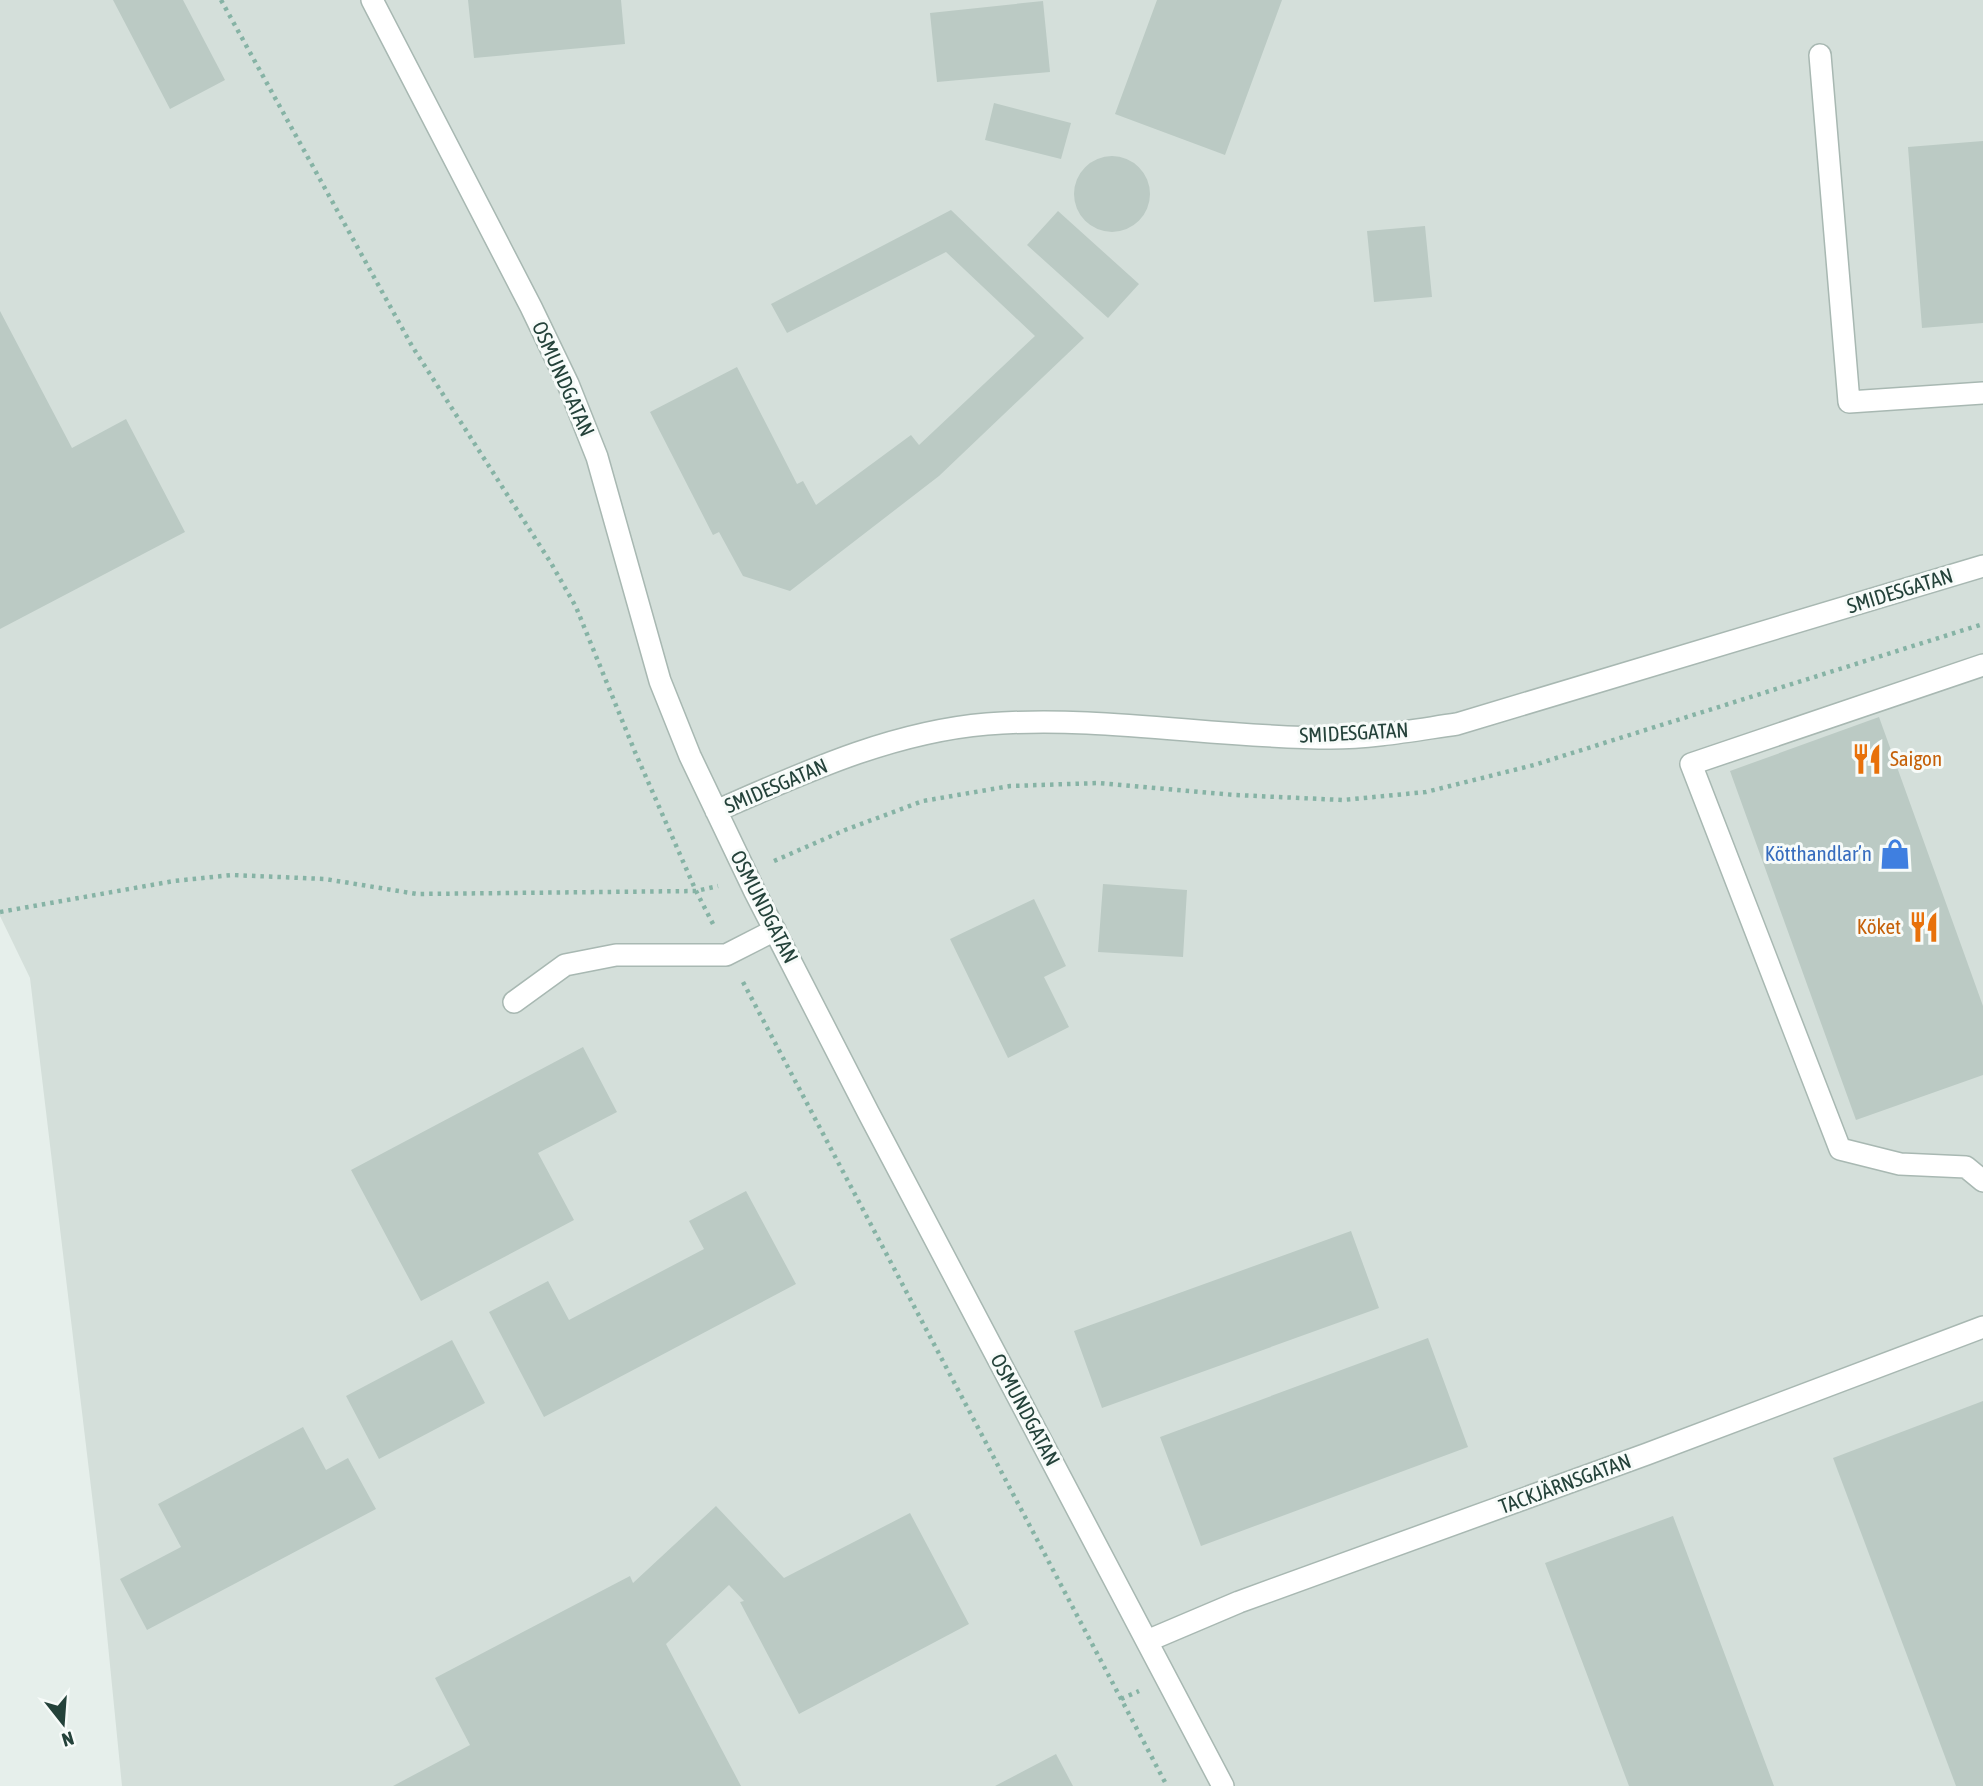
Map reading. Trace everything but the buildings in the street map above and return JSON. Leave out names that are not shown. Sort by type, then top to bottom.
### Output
[{"type":"street","name":"OSMUNDGATAN","points":[[372,0],[568,384],[597,457],[660,681],[690,756],[716,811],[775,930],[1223,1786]]},
{"type":"street","points":[[1820,55],[1849,402],[1983,393]]},
{"type":"street","name":"SMIDESGATAN","points":[[716,811],[855,753],[909,737],[985,724],[1068,721],[1273,737],[1333,738],[1392,734],[1457,724],[1983,566]]},
{"type":"street","points":[[1983,665],[1691,764],[1840,1149],[1900,1164],[1966,1167],[1983,1181]]},
{"type":"street","points":[[514,1002],[565,965],[616,955],[729,955],[775,930]]},
{"type":"street","name":"TACKJÄRNSGATAN","points":[[1147,1641],[1239,1602],[1635,1458],[1983,1327]]},
{"type":"path","points":[[221,0],[412,346],[551,562],[576,607],[696,891],[1167,1786]]},
{"type":"path","points":[[0,912],[174,881],[232,875],[324,879],[417,894],[696,891]]},
{"type":"shaded area","points":[[0,0],[1983,0],[1983,1786],[122,1786],[99,1554],[30,978],[0,916]]},
{"type":"place","name":"Saigon","points":[[1867,759]]},
{"type":"place","name":"Kötthandlar’n","points":[[1895,854]]},
{"type":"place","name":"Köket","points":[[1924,927]]}]
